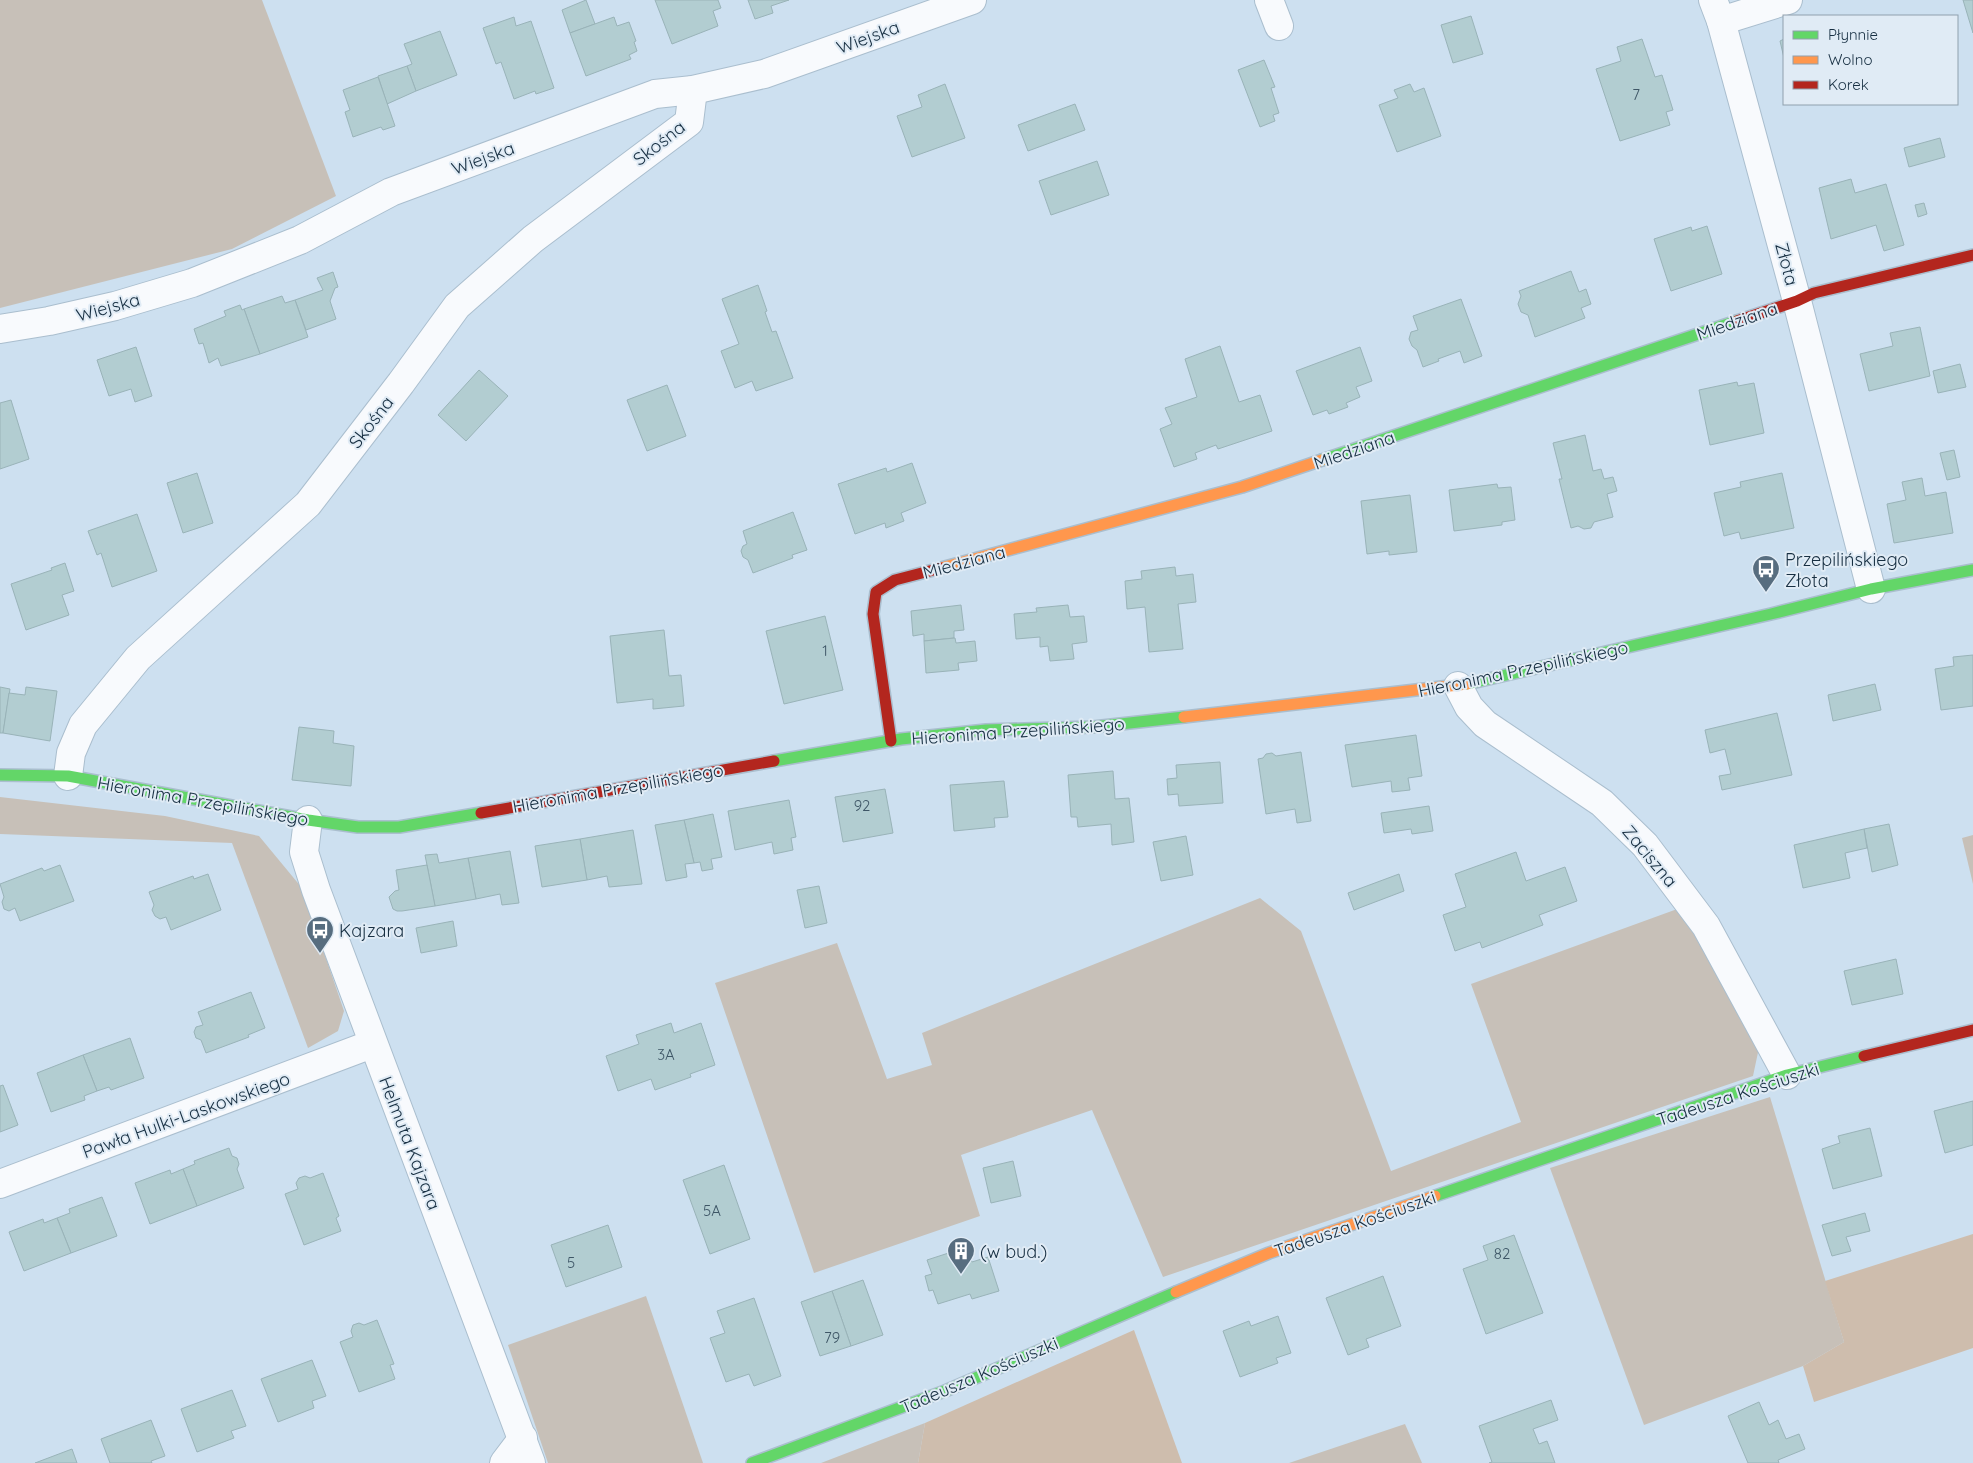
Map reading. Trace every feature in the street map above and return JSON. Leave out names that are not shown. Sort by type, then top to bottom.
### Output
[{"type":"street","name":"Wiejska","points":[[0,329],[49,321],[115,306],[192,283],[300,240],[391,192],[655,94],[693,90],[764,74],[972,0]]},
{"type":"street","points":[[1269,0],[1278,26]]},
{"type":"street","points":[[1717,11],[1788,0]]},
{"type":"street","name":"Złota","points":[[1717,11],[1797,300],[1871,589]]},
{"type":"street","name":"Skośna","points":[[68,776],[70,753],[83,725],[132,665],[308,504],[401,383],[457,306],[533,239],[689,122],[693,90]]},
{"type":"street","name":"Miedziana","points":[[891,741],[873,614],[876,592],[895,580],[1242,487],[1814,293],[1973,255]]},
{"type":"street","name":"Hieronima Przepilińskiego","points":[[0,775],[68,776],[308,820],[358,827],[399,827],[891,741],[986,730],[1093,727],[1458,686],[1871,589],[1973,570]]},
{"type":"street","name":"Zaciszna","points":[[1458,686],[1469,707],[1485,724],[1602,803],[1645,845],[1706,926],[1787,1075]]},
{"type":"street","name":"Helmuta Kajzara","points":[[308,820],[304,852],[372,1044],[527,1451]]},
{"type":"street","name":"Tadeusza Kościuszki","points":[[752,1463],[945,1390],[1269,1253],[1787,1075],[1973,1030]]},
{"type":"street","name":"Pawła Hulki-Laskowskiego","points":[[0,1184],[372,1044]]},
{"type":"street","points":[[504,1463],[527,1451]]},
{"type":"shaded area","points":[[0,0],[262,0],[336,196],[232,249],[0,308]]},
{"type":"shaded area","points":[[0,797],[165,816],[259,836],[302,888],[344,1011],[338,1031],[308,1048],[232,843],[0,834]]},
{"type":"shaded area","points":[[1973,835],[1973,884],[1962,838]]},
{"type":"shaded area","points":[[1260,898],[1301,931],[1391,1171],[1521,1122],[1471,984],[1680,908],[1760,1043],[1753,1076],[1163,1277],[1092,1110],[961,1155],[980,1216],[814,1273],[715,983],[837,943],[887,1079],[932,1065],[922,1033]]},
{"type":"shaded area","points":[[1770,1097],[1844,1342],[1803,1366],[1644,1425],[1550,1168]]},
{"type":"shaded area","points":[[1973,1234],[1973,1348],[1814,1402],[1803,1366],[1844,1342],[1825,1281]]},
{"type":"shaded area","points":[[646,1296],[703,1463],[548,1463],[508,1345]]},
{"type":"shaded area","points":[[1134,1330],[1182,1463],[918,1463],[925,1423]]},
{"type":"shaded area","points":[[925,1423],[918,1463],[821,1463]]},
{"type":"shaded area","points":[[1405,1424],[1422,1463],[1289,1463]]},
{"type":"building","points":[[586,0],[595,24],[570,33],[562,10]]},
{"type":"building","points":[[655,0],[718,0],[721,8],[713,11],[718,26],[672,44]]},
{"type":"building","points":[[748,0],[789,0],[771,6],[773,13],[755,19]]},
{"type":"building","points":[[1963,0],[1973,0],[1973,33]]},
{"type":"building","points":[[1471,16],[1483,54],[1453,63],[1441,25]]},
{"type":"building","points":[[514,17],[516,26],[531,21],[554,88],[536,94],[535,91],[514,99],[501,62],[496,64],[483,28]]},
{"type":"building","points":[[614,17],[617,26],[629,22],[636,41],[634,42],[637,51],[629,55],[631,59],[586,76],[570,33]]},
{"type":"building","points":[[440,31],[457,75],[416,91],[407,66],[412,64],[404,44]]},
{"type":"building","points":[[1642,39],[1655,77],[1662,75],[1673,110],[1666,112],[1670,125],[1620,141],[1596,69],[1621,61],[1617,47]]},
{"type":"building","points":[[1783,40],[1783,54],[1780,41]]},
{"type":"building","points":[[1264,60],[1275,87],[1271,88],[1279,113],[1273,115],[1275,121],[1260,127],[1238,70]]},
{"type":"building","points":[[407,66],[416,91],[387,104],[378,76]]},
{"type":"building","points":[[378,77],[395,126],[383,130],[381,127],[353,137],[345,112],[350,110],[343,90]]},
{"type":"building","points":[[945,84],[965,138],[912,157],[897,116],[922,107],[918,95]]},
{"type":"building","points":[[1410,84],[1414,92],[1424,88],[1441,136],[1397,152],[1379,105],[1398,98],[1394,90]]},
{"type":"building","points":[[1075,104],[1085,130],[1028,151],[1018,125]]},
{"type":"building","points":[[1940,138],[1945,157],[1909,167],[1904,148]]},
{"type":"building","points":[[1097,161],[1109,195],[1051,215],[1039,181]]},
{"type":"building","points":[[1851,179],[1855,193],[1886,184],[1904,245],[1884,251],[1876,225],[1831,239],[1819,188]]},
{"type":"building","points":[[1924,203],[1927,214],[1918,217],[1915,205]]},
{"type":"building","points":[[1707,226],[1722,274],[1671,291],[1654,239],[1691,227],[1692,231]]},
{"type":"building","points":[[1571,271],[1579,292],[1586,289],[1591,304],[1581,308],[1585,318],[1535,337],[1528,315],[1521,312],[1518,304],[1521,296],[1519,291]]},
{"type":"building","points":[[333,272],[338,287],[335,288],[330,301],[336,319],[306,330],[295,300],[323,290],[317,278]]},
{"type":"building","points":[[758,285],[772,332],[776,331],[793,378],[756,391],[752,381],[735,388],[721,351],[739,344],[722,299]]},
{"type":"building","points":[[282,296],[285,303],[295,300],[308,337],[260,354],[244,309]]},
{"type":"building","points":[[1461,299],[1482,356],[1464,363],[1460,351],[1423,367],[1417,350],[1412,346],[1409,339],[1411,332],[1418,330],[1413,316]]},
{"type":"building","points":[[240,305],[242,310],[244,309],[260,354],[221,366],[218,358],[209,363],[203,343],[199,344],[194,329],[226,316],[224,311]]},
{"type":"building","points":[[1920,327],[1930,376],[1869,391],[1860,354],[1893,346],[1890,333]]},
{"type":"building","points":[[1220,346],[1239,402],[1260,395],[1272,431],[1218,449],[1216,445],[1195,453],[1197,459],[1174,467],[1160,429],[1172,424],[1165,408],[1197,397],[1185,359]]},
{"type":"building","points":[[136,347],[152,396],[135,402],[131,389],[109,396],[97,360]]},
{"type":"building","points":[[1360,347],[1372,381],[1356,387],[1360,397],[1346,403],[1348,407],[1329,414],[1327,410],[1313,415],[1296,371]]},
{"type":"building","points":[[1960,364],[1966,387],[1938,393],[1933,371]]},
{"type":"building","points":[[479,370],[508,396],[466,441],[438,415]]},
{"type":"building","points":[[1737,382],[1738,386],[1754,383],[1764,433],[1710,445],[1699,390]]},
{"type":"building","points":[[667,385],[686,436],[647,451],[627,400]]},
{"type":"building","points":[[11,400],[29,459],[0,469],[0,403]]},
{"type":"building","points":[[1585,435],[1593,471],[1601,469],[1604,479],[1613,477],[1617,491],[1607,494],[1613,517],[1594,522],[1591,528],[1584,529],[1578,526],[1571,528],[1559,479],[1562,479],[1553,443]]},
{"type":"building","points":[[1954,450],[1960,477],[1947,480],[1940,453]]},
{"type":"building","points":[[912,463],[926,503],[901,513],[904,521],[886,528],[885,523],[855,534],[838,484],[886,468],[887,472]]},
{"type":"building","points":[[197,473],[213,523],[183,533],[167,483]]},
{"type":"building","points":[[1782,473],[1794,528],[1741,539],[1739,532],[1724,536],[1714,493],[1741,487],[1740,482]]},
{"type":"building","points":[[1922,478],[1925,496],[1946,492],[1953,533],[1894,543],[1887,504],[1906,500],[1902,482]]},
{"type":"building","points":[[1497,484],[1498,488],[1511,487],[1515,520],[1502,522],[1502,525],[1454,531],[1449,490]]},
{"type":"building","points":[[1410,495],[1417,552],[1389,555],[1389,551],[1367,554],[1361,501]]},
{"type":"building","points":[[793,512],[807,550],[792,555],[793,558],[753,573],[748,560],[743,557],[741,551],[743,546],[747,544],[743,531]]},
{"type":"building","points":[[137,514],[157,571],[112,587],[101,553],[97,555],[88,531]]},
{"type":"building","points":[[65,563],[74,591],[62,595],[69,615],[26,630],[11,584],[52,570],[51,568]]},
{"type":"building","points":[[1175,567],[1176,576],[1193,574],[1196,602],[1178,604],[1183,649],[1149,652],[1145,607],[1127,609],[1125,581],[1142,579],[1141,571]]},
{"type":"building","points":[[961,605],[964,630],[954,631],[954,638],[924,641],[924,634],[913,636],[911,611]]},
{"type":"building","points":[[1068,605],[1070,617],[1084,616],[1087,642],[1072,644],[1074,659],[1050,661],[1048,646],[1040,647],[1040,637],[1016,639],[1014,614],[1037,612],[1036,608]]},
{"type":"building","points":[[825,616],[843,690],[784,704],[766,631]]},
{"type":"building","points":[[664,630],[669,676],[681,675],[684,706],[653,709],[653,699],[617,703],[610,636]]},
{"type":"building","points":[[955,638],[956,643],[975,641],[977,661],[958,663],[959,670],[926,673],[924,641]]},
{"type":"building","points":[[1973,655],[1973,706],[1941,710],[1935,669],[1954,666],[1953,657]]},
{"type":"building","points":[[1875,684],[1881,710],[1833,721],[1828,695]]},
{"type":"building","points":[[0,687],[10,689],[3,733],[0,733]]},
{"type":"building","points":[[26,687],[57,691],[50,741],[3,733],[9,693],[25,695]]},
{"type":"building","points":[[1777,713],[1792,775],[1722,790],[1719,776],[1731,774],[1725,749],[1710,753],[1705,730]]},
{"type":"building","points":[[299,727],[334,731],[333,743],[354,746],[351,786],[292,780]]},
{"type":"building","points":[[1416,735],[1422,776],[1408,778],[1410,790],[1392,792],[1391,781],[1352,787],[1345,745]]},
{"type":"building","points":[[1301,752],[1311,821],[1297,823],[1295,809],[1266,814],[1258,759],[1272,753],[1276,756]]},
{"type":"building","points":[[1220,762],[1223,803],[1179,806],[1178,794],[1168,795],[1167,779],[1177,778],[1176,765]]},
{"type":"building","points":[[1113,771],[1115,799],[1129,798],[1134,842],[1112,845],[1111,824],[1078,827],[1077,817],[1071,817],[1068,775]]},
{"type":"building","points":[[1004,781],[1008,817],[994,818],[995,827],[954,831],[950,785]]},
{"type":"building","points":[[885,789],[893,833],[843,842],[835,797]]},
{"type":"building","points":[[789,800],[796,837],[791,838],[793,850],[774,854],[772,842],[735,850],[728,811]]},
{"type":"building","points":[[1429,806],[1433,831],[1412,834],[1411,829],[1384,833],[1381,813]]},
{"type":"building","points":[[713,814],[722,857],[711,859],[713,869],[702,871],[700,862],[694,863],[684,820]]},
{"type":"building","points":[[684,820],[694,863],[685,864],[687,877],[666,881],[655,825]]},
{"type":"building","points":[[1889,824],[1898,865],[1872,872],[1864,829]]},
{"type":"building","points":[[1864,829],[1867,848],[1845,853],[1850,878],[1803,888],[1794,845]]},
{"type":"building","points":[[633,830],[642,884],[609,887],[607,876],[587,880],[580,839]]},
{"type":"building","points":[[1186,836],[1193,875],[1161,881],[1153,842]]},
{"type":"building","points":[[580,839],[587,880],[542,887],[535,846]]},
{"type":"building","points":[[510,851],[519,903],[502,905],[500,894],[476,899],[468,858]]},
{"type":"building","points":[[1516,852],[1526,881],[1565,867],[1577,901],[1539,915],[1543,925],[1482,948],[1480,942],[1455,951],[1443,915],[1466,907],[1455,874]]},
{"type":"building","points":[[437,854],[439,863],[468,858],[476,899],[435,906],[425,855]]},
{"type":"building","points":[[60,865],[74,901],[20,921],[15,908],[9,911],[4,909],[2,902],[4,897],[0,884],[42,868],[44,871]]},
{"type":"building","points":[[427,865],[435,906],[402,911],[393,909],[389,897],[399,890],[396,870]]},
{"type":"building","points":[[208,874],[221,910],[171,930],[166,917],[160,919],[155,916],[152,910],[154,905],[149,892],[193,876],[194,879]]},
{"type":"building","points":[[1399,874],[1404,891],[1354,910],[1348,893]]},
{"type":"building","points":[[819,886],[827,923],[805,928],[797,890]]},
{"type":"building","points":[[453,921],[457,946],[421,953],[416,928]]},
{"type":"building","points":[[1896,959],[1903,994],[1852,1005],[1844,971]]},
{"type":"building","points":[[251,992],[265,1028],[248,1035],[249,1037],[206,1053],[201,1040],[196,1038],[194,1032],[196,1027],[203,1025],[198,1012]]},
{"type":"building","points":[[671,1023],[674,1033],[701,1023],[715,1065],[690,1074],[691,1077],[655,1090],[651,1079],[618,1091],[606,1056],[639,1044],[636,1035]]},
{"type":"building","points":[[130,1038],[144,1078],[111,1090],[109,1087],[97,1091],[83,1055]]},
{"type":"building","points":[[83,1055],[97,1091],[84,1096],[85,1100],[51,1112],[37,1073]]},
{"type":"building","points":[[3,1085],[18,1125],[0,1132],[0,1086]]},
{"type":"building","points":[[1973,1101],[1973,1145],[1945,1153],[1934,1111]]},
{"type":"building","points":[[1870,1128],[1882,1176],[1833,1189],[1822,1149],[1840,1143],[1838,1136]]},
{"type":"building","points":[[229,1148],[232,1156],[237,1158],[239,1164],[237,1169],[244,1188],[197,1206],[183,1169],[195,1164],[194,1161]]},
{"type":"building","points":[[1013,1161],[1021,1196],[991,1203],[983,1168]]},
{"type":"building","points":[[724,1165],[750,1239],[710,1254],[683,1180]]},
{"type":"building","points":[[183,1169],[197,1206],[150,1224],[135,1183],[170,1170],[171,1174]]},
{"type":"building","points":[[323,1173],[339,1216],[336,1218],[341,1231],[304,1245],[285,1194],[298,1189],[296,1183],[299,1178],[305,1176],[310,1178]]},
{"type":"building","points":[[102,1197],[117,1236],[71,1253],[57,1218],[70,1213],[69,1209]]},
{"type":"building","points":[[1865,1213],[1870,1231],[1846,1237],[1851,1251],[1832,1256],[1822,1225]]},
{"type":"building","points":[[57,1218],[71,1253],[24,1271],[9,1232],[43,1219],[44,1223]]},
{"type":"building","points":[[608,1225],[622,1267],[566,1287],[551,1245]]},
{"type":"building","points":[[1514,1235],[1543,1313],[1486,1334],[1463,1269],[1488,1260],[1483,1246]]},
{"type":"building","name":"(w bud.)","points":[[967,1247],[972,1262],[988,1257],[999,1291],[972,1299],[970,1294],[938,1304],[933,1290],[929,1291],[925,1276],[932,1274],[927,1260]]},
{"type":"building","points":[[1383,1276],[1401,1326],[1366,1339],[1369,1347],[1348,1355],[1326,1298]]},
{"type":"building","points":[[863,1280],[883,1335],[851,1346],[832,1291]]},
{"type":"building","points":[[832,1291],[851,1346],[820,1356],[801,1302]]},
{"type":"building","points":[[754,1298],[781,1376],[754,1386],[749,1374],[726,1382],[710,1338],[725,1333],[717,1311]]},
{"type":"building","points":[[1278,1316],[1291,1353],[1276,1358],[1278,1363],[1240,1377],[1223,1331],[1249,1321],[1251,1326]]},
{"type":"building","points":[[377,1320],[394,1364],[390,1365],[395,1379],[359,1392],[340,1342],[353,1337],[351,1331],[353,1325],[359,1323],[364,1325]]},
{"type":"building","points":[[312,1360],[326,1396],[312,1401],[314,1408],[278,1422],[261,1379]]},
{"type":"building","points":[[232,1390],[246,1426],[231,1431],[234,1438],[197,1452],[181,1409]]},
{"type":"building","points":[[1551,1400],[1558,1420],[1533,1429],[1539,1444],[1547,1441],[1555,1463],[1489,1463],[1492,1462],[1479,1426]]},
{"type":"building","points":[[1759,1402],[1769,1425],[1778,1420],[1786,1439],[1799,1434],[1805,1449],[1778,1460],[1779,1463],[1748,1463],[1728,1416]]},
{"type":"building","points":[[151,1420],[165,1456],[151,1461],[152,1463],[110,1463],[101,1439]]},
{"type":"building","points":[[72,1449],[77,1463],[35,1463]]},
{"type":"traffic: fast","points":[[1322,460],[1737,321]]},
{"type":"traffic: fast","points":[[1467,684],[1871,589],[1973,570]]},
{"type":"traffic: fast","points":[[774,761],[901,739],[986,730],[1093,727],[1184,717]]},
{"type":"traffic: fast","points":[[0,775],[68,776],[308,820],[358,827],[399,827],[481,813]]},
{"type":"traffic: fast","points":[[1435,1196],[1787,1075],[1864,1056]]},
{"type":"traffic: fast","points":[[752,1463],[945,1391],[1176,1292]]},
{"type":"traffic: slow","points":[[941,568],[1242,487],[1322,460]]},
{"type":"traffic: slow","points":[[1184,717],[1467,684]]},
{"type":"traffic: slow","points":[[1176,1292],[1269,1253],[1435,1196]]},
{"type":"traffic: jam","points":[[1737,321],[1797,301],[1814,293],[1973,255]]},
{"type":"traffic: jam","points":[[891,741],[873,614],[876,592],[895,580],[941,568]]},
{"type":"traffic: jam","points":[[481,813],[774,761]]},
{"type":"traffic: jam","points":[[1864,1056],[1973,1030]]},
{"type":"place","name":"Przepilińskiego Złota","points":[[1766,593]]},
{"type":"place","name":"Kajzara","points":[[320,954]]},
{"type":"place","name":"(w bud.)","points":[[961,1275]]}]
